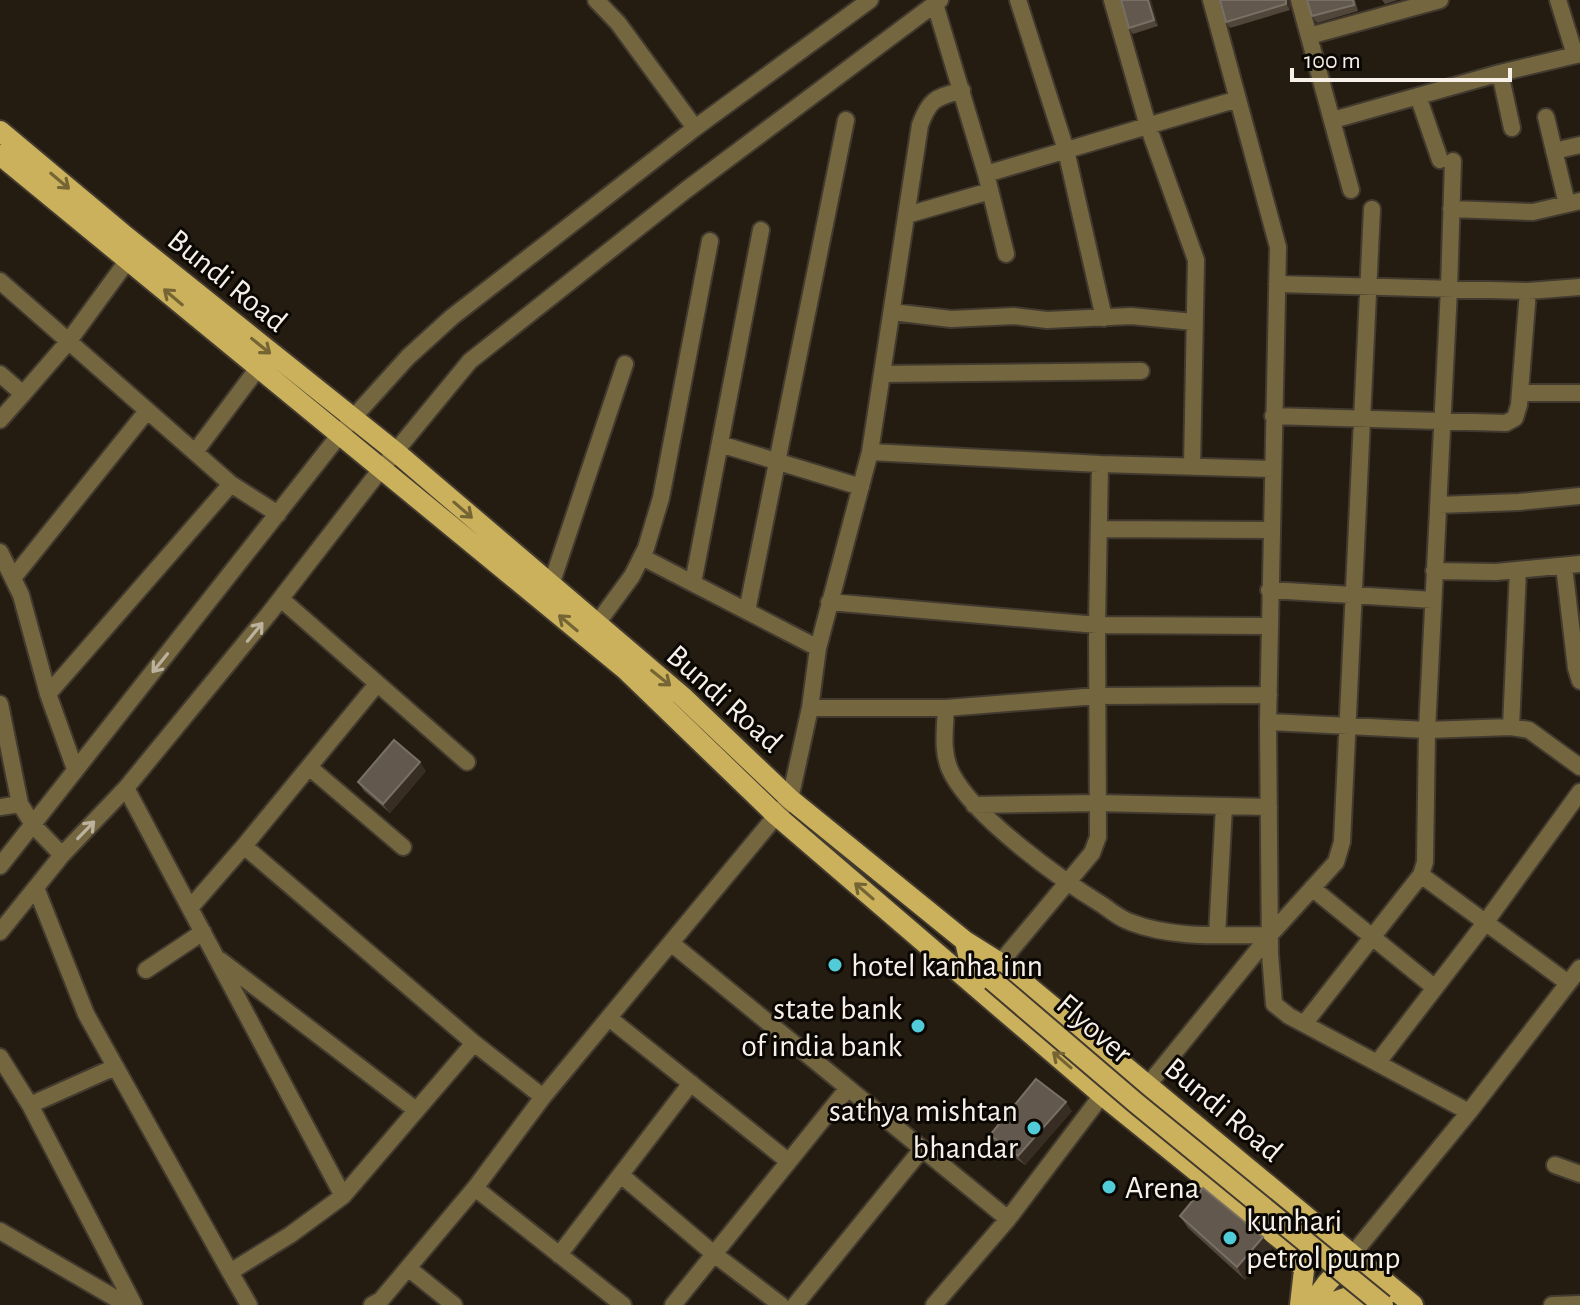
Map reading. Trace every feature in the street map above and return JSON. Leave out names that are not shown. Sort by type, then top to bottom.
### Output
[{"type":"main road","name":"Bundi Road","points":[[0,131],[346,427],[381,469],[626,670],[777,816],[1102,1095],[1289,1246],[1304,1270],[1300,1305]]},
{"type":"main road","name":"Bundi Road","points":[[0,155],[258,368],[346,427],[397,453],[682,696],[790,799],[965,941]]},
{"type":"main road","name":"Flyover","points":[[965,941],[969,959],[996,971],[1136,1103],[1383,1305]]},
{"type":"main road","name":"Bundi Road","points":[[996,971],[1148,1085],[1411,1303]]},
{"type":"main road","points":[[1311,1305],[1352,1255]]},
{"type":"main road","points":[[1326,1305],[1351,1296],[1383,1296],[1411,1303]]},
{"type":"street","points":[[596,0],[618,23],[695,128]]},
{"type":"street","points":[[0,866],[346,427],[408,357],[452,317],[695,128],[870,0]]},
{"type":"street","points":[[1018,0],[1066,150],[1104,318]]},
{"type":"street","points":[[1112,0],[1148,126],[1196,260],[1192,467]]},
{"type":"street","points":[[1211,0],[1278,247],[1268,722],[1270,935],[1274,1004],[1289,1016],[1469,1112]]},
{"type":"street","points":[[1299,0],[1351,190]]},
{"type":"street","points":[[1309,36],[1380,8],[1440,0]]},
{"type":"street","points":[[1333,120],[1500,73],[1577,55],[1558,0]]},
{"type":"street","points":[[0,932],[62,855],[126,788],[470,361],[686,190],[937,2],[1006,254]]},
{"type":"street","points":[[1500,73],[1512,128]]},
{"type":"street","points":[[372,1305],[392,1298],[408,1268],[475,1188],[543,1097],[790,799],[810,708],[818,648],[870,452],[920,125],[926,108],[935,98],[962,90]]},
{"type":"street","points":[[1304,1024],[1421,875],[1425,862],[1427,730],[1451,209],[1446,160],[1418,96]]},
{"type":"street","points":[[986,174],[1238,99]]},
{"type":"street","points":[[1451,209],[1533,212],[1574,203],[1554,151],[1546,117]]},
{"type":"street","points":[[747,611],[846,120]]},
{"type":"street","points":[[1554,151],[1580,145]]},
{"type":"street","points":[[907,215],[990,191]]},
{"type":"street","points":[[1148,1085],[1270,935],[1336,862],[1342,842],[1372,209]]},
{"type":"street","points":[[693,583],[761,230]]},
{"type":"street","points":[[596,625],[642,557],[661,498],[710,241]]},
{"type":"street","points":[[0,420],[68,342],[128,260]]},
{"type":"street","points":[[0,281],[231,484],[278,514]]},
{"type":"street","points":[[1277,284],[1528,291],[1580,287]]},
{"type":"street","points":[[1273,416],[1506,423],[1515,418],[1521,393],[1528,291]]},
{"type":"street","points":[[892,312],[951,319],[1131,316],[1194,322]]},
{"type":"street","points":[[551,585],[625,364]]},
{"type":"street","points":[[195,452],[258,368]]},
{"type":"street","points":[[882,374],[1141,371]]},
{"type":"street","points":[[0,374],[23,394]]},
{"type":"street","points":[[1521,393],[1580,393]]},
{"type":"street","points":[[13,578],[147,411]]},
{"type":"street","points":[[720,444],[861,487]]},
{"type":"street","points":[[870,452],[1272,469]]},
{"type":"street","points":[[996,971],[1092,853],[1098,837],[1100,464]]},
{"type":"street","points":[[48,694],[231,484]]},
{"type":"street","points":[[1438,505],[1580,496]]},
{"type":"street","points":[[1099,529],[1271,530]]},
{"type":"street","points":[[0,552],[21,595],[48,694],[75,769]]},
{"type":"street","points":[[642,557],[818,648]]},
{"type":"street","points":[[1434,571],[1518,570],[1572,565],[1576,668],[1580,681]]},
{"type":"street","points":[[1511,727],[1518,570]]},
{"type":"street","points":[[1269,590],[1433,600]]},
{"type":"street","points":[[281,599],[467,762]]},
{"type":"street","points":[[829,602],[1097,625],[1269,626]]},
{"type":"street","points":[[190,908],[377,684]]},
{"type":"street","points":[[810,708],[946,708],[1097,696],[1269,695]]},
{"type":"street","points":[[0,704],[20,804],[34,826],[62,855]]},
{"type":"street","points":[[946,708],[946,756],[952,773],[974,805],[1066,883],[1128,922],[1166,931],[1270,935]]},
{"type":"street","points":[[1268,722],[1427,730],[1511,727],[1529,730],[1580,767]]},
{"type":"street","points":[[309,767],[403,847]]},
{"type":"street","points":[[126,788],[343,1196]]},
{"type":"street","points":[[1378,1062],[1485,923],[1580,792]]},
{"type":"street","points":[[974,805],[1097,803],[1269,807]]},
{"type":"street","points":[[0,807],[20,804]]},
{"type":"street","points":[[1217,935],[1224,806]]},
{"type":"street","points":[[244,846],[474,1043],[543,1097]]},
{"type":"street","points":[[1421,875],[1568,983]]},
{"type":"street","points":[[36,888],[86,1014],[249,1305]]},
{"type":"street","points":[[1312,888],[1435,988]]},
{"type":"street","points":[[146,970],[203,932]]},
{"type":"street","points":[[671,943],[1008,1219]]},
{"type":"street","points":[[216,957],[416,1110]]},
{"type":"street","points":[[1352,1255],[1469,1112],[1580,968]]},
{"type":"street","points":[[609,1018],[788,1161]]},
{"type":"street","points":[[230,1272],[290,1235],[343,1196],[474,1043]]},
{"type":"street","points":[[0,1057],[30,1105],[134,1305]]},
{"type":"street","points":[[30,1105],[115,1067]]},
{"type":"street","points":[[559,1255],[691,1083]]},
{"type":"street","points":[[673,1305],[848,1088]]},
{"type":"street","points":[[934,1305],[1008,1219],[1102,1095]]},
{"type":"street","points":[[795,1305],[922,1149]]},
{"type":"street","points":[[1555,1165],[1580,1174]]},
{"type":"street","points":[[621,1175],[714,1254],[781,1305]]},
{"type":"street","points":[[475,1188],[623,1305]]},
{"type":"street","points":[[0,1231],[127,1305]]},
{"type":"street","points":[[408,1268],[454,1305]]},
{"type":"street","points":[[1552,1305],[1580,1304]]},
{"type":"building","points":[[1121,0],[1148,0],[1154,20],[1129,28]]},
{"type":"building","points":[[1220,0],[1286,0],[1286,4],[1226,22]]},
{"type":"building","points":[[1307,0],[1353,0],[1354,5],[1312,16]]},
{"type":"building","points":[[394,740],[420,762],[383,804],[358,782]]},
{"type":"building","name":"sathya mishtan bhandar","points":[[1036,1079],[1066,1102],[1018,1156],[990,1135]]},
{"type":"building","name":"kunhari petrol pump","points":[[1203,1188],[1263,1237],[1237,1267],[1180,1216]]},
{"type":"place","name":"hotel kanha inn","points":[[835,965]]},
{"type":"place","name":"state bank of india bank","points":[[918,1026]]},
{"type":"place","name":"sathya mishtan bhandar","points":[[1034,1128]]},
{"type":"place","name":"Arena","points":[[1109,1187]]},
{"type":"place","name":"kunhari petrol pump","points":[[1230,1238]]}]
